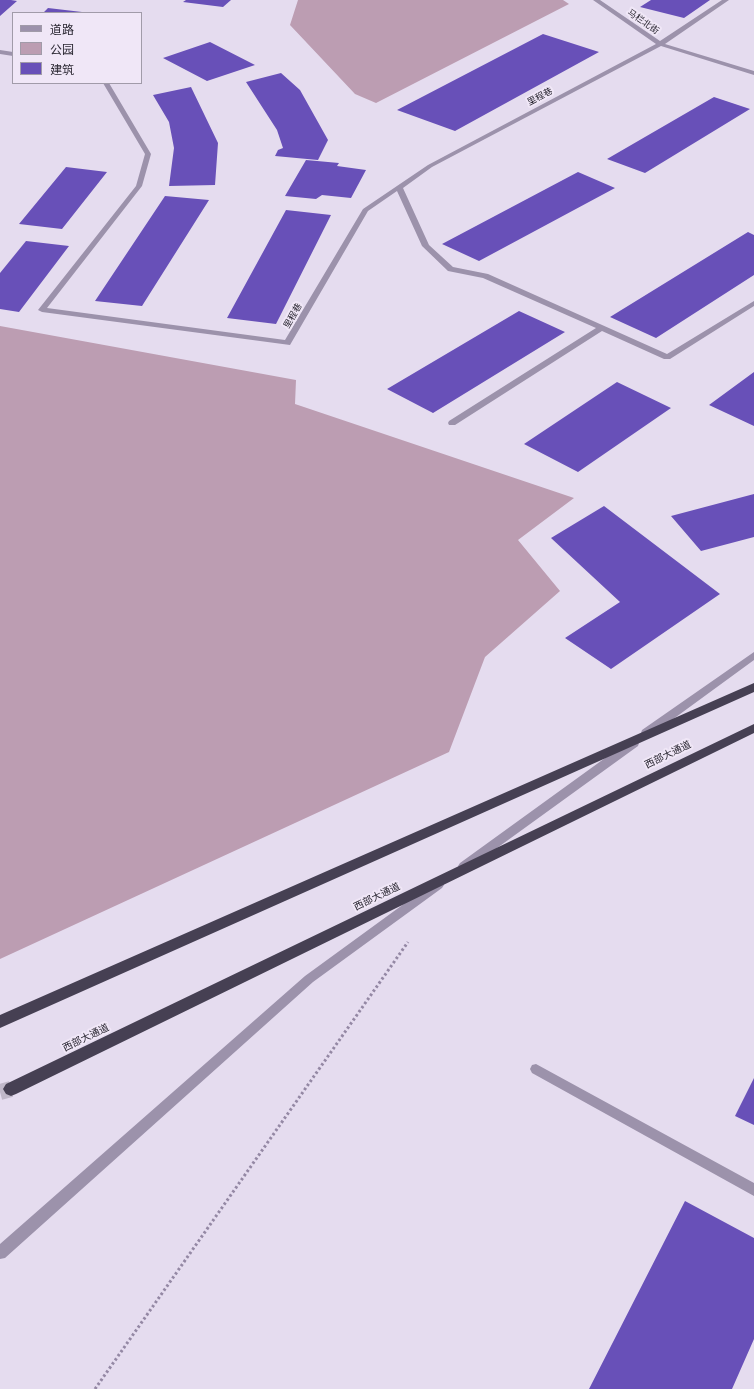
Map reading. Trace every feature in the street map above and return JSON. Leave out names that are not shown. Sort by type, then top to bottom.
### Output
[{"type":"highway","points":[[0,1022],[754,687]]},
{"type":"highway","name":"西部大通道","points":[[11,1089],[754,728]]},
{"type":"street","name":"马栏北街","points":[[596,0],[660,44],[754,73]]},
{"type":"street","name":"里程巷","points":[[107,84],[148,154],[139,186],[42,310],[287,343],[365,210],[430,166],[660,44],[726,0]]},
{"type":"street","points":[[0,52],[12,54]]},
{"type":"street","points":[[399,187],[426,246],[451,269],[485,276],[667,357],[754,302]]},
{"type":"street","points":[[452,423],[600,328]]},
{"type":"street","points":[[0,1252],[309,979],[754,655]]},
{"type":"street","points":[[536,1069],[754,1190]]},
{"type":"path","points":[[95,1389],[411,937]]},
{"type":"green space","points":[[298,0],[563,0],[569,4],[376,103],[355,94],[290,25]]},
{"type":"green space","points":[[0,326],[296,380],[295,404],[574,498],[518,540],[560,591],[485,657],[449,752],[0,959]]},
{"type":"building","points":[[0,0],[11,0],[17,1],[0,16]]},
{"type":"building","points":[[186,0],[231,0],[223,7],[183,2]]},
{"type":"building","points":[[651,0],[710,0],[684,18],[640,7]]},
{"type":"building","points":[[48,8],[82,12],[44,12]]},
{"type":"building","points":[[543,34],[599,52],[455,131],[397,110]]},
{"type":"building","points":[[210,42],[255,65],[207,81],[163,58]]},
{"type":"building","points":[[281,73],[300,90],[328,140],[318,160],[275,156],[278,150],[283,148],[277,130],[246,82]]},
{"type":"building","points":[[191,87],[218,143],[215,185],[169,186],[174,148],[169,122],[153,95]]},
{"type":"building","points":[[714,97],[750,109],[645,173],[607,159]]},
{"type":"building","points":[[306,160],[339,163],[337,166],[366,170],[351,198],[322,195],[316,199],[285,196]]},
{"type":"building","points":[[66,167],[107,172],[62,229],[19,224]]},
{"type":"building","points":[[578,172],[615,188],[479,261],[442,244]]},
{"type":"building","points":[[165,196],[209,200],[142,306],[95,301]]},
{"type":"building","points":[[286,210],[331,215],[276,324],[227,318]]},
{"type":"building","points":[[748,232],[754,235],[754,275],[656,338],[610,317]]},
{"type":"building","points":[[26,241],[69,246],[19,312],[0,309],[0,273]]},
{"type":"building","points":[[519,311],[565,332],[433,413],[387,389]]},
{"type":"building","points":[[754,372],[754,426],[709,405]]},
{"type":"building","points":[[617,382],[671,408],[578,472],[524,444]]},
{"type":"building","points":[[754,494],[754,537],[701,551],[671,516]]},
{"type":"building","points":[[604,506],[720,594],[611,669],[565,638],[620,602],[551,538]]},
{"type":"building","points":[[754,1078],[754,1125],[735,1116]]},
{"type":"building","points":[[685,1201],[754,1238],[754,1339],[732,1389],[589,1389]]},
{"type":"tunnel","points":[[0,1092],[11,1089]]}]
